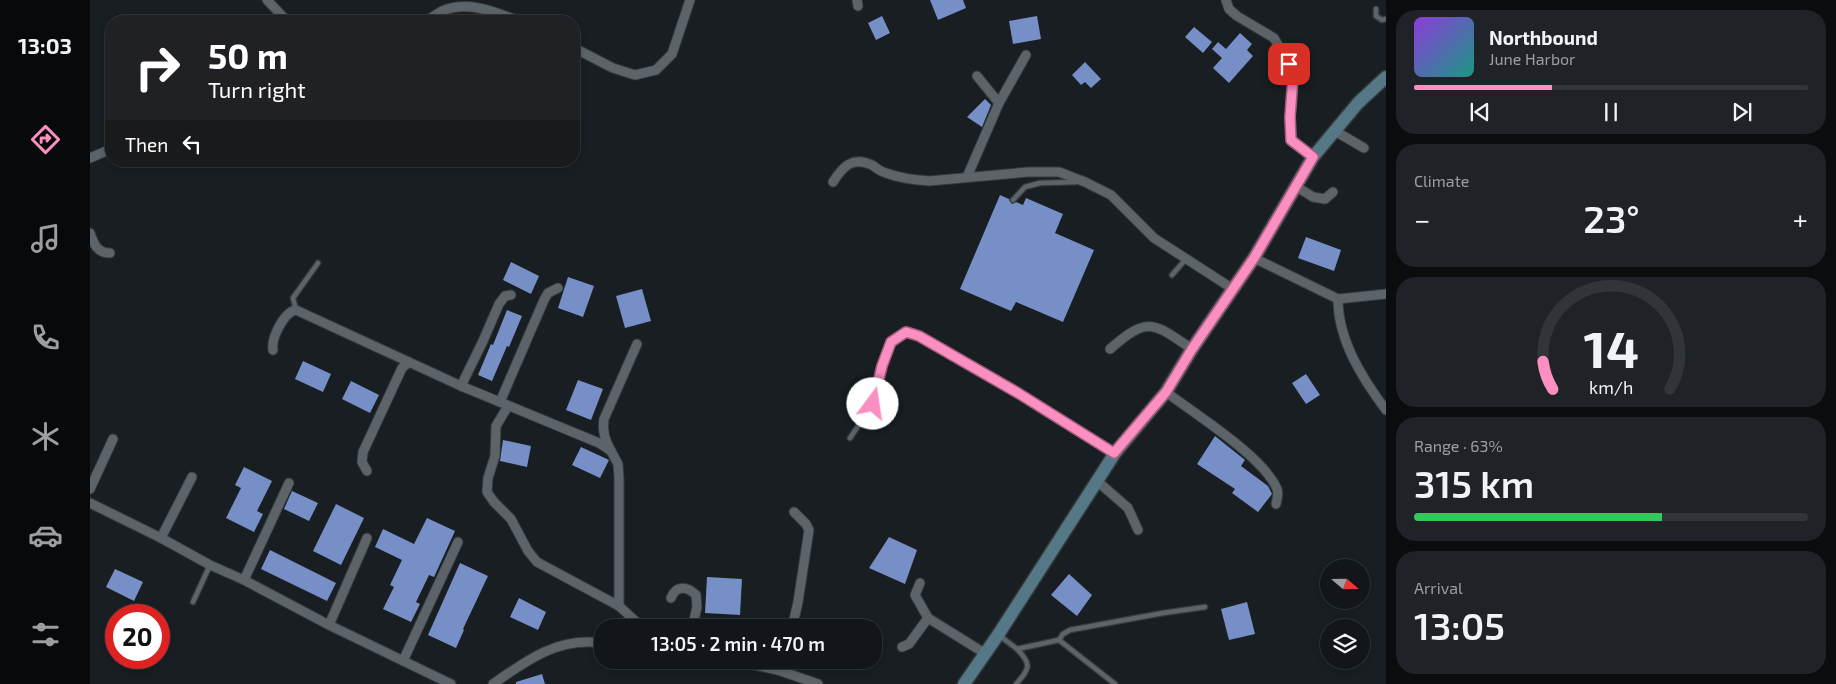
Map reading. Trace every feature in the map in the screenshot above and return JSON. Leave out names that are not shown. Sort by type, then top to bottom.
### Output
[{"type":"main road","points":[[964,684],[986,654],[1114,453],[1166,392],[1192,349],[1254,258],[1313,157],[1358,103],[1386,77]]},
{"type":"street","points":[[267,0],[281,15]]},
{"type":"street","points":[[580,51],[612,68],[635,74],[656,70],[672,54],[690,0]]},
{"type":"street","points":[[1226,0],[1229,9],[1236,16],[1274,38],[1289,64],[1293,77],[1290,117],[1291,140],[1313,157]]},
{"type":"street","points":[[438,15],[442,11],[459,5],[480,7],[502,15]]},
{"type":"street","points":[[967,178],[999,103],[1026,55]]},
{"type":"street","points":[[977,76],[999,103]]},
{"type":"street","points":[[1335,131],[1364,148]]},
{"type":"street","points":[[90,158],[105,152]]},
{"type":"street","points":[[833,182],[838,173],[849,163],[860,161],[884,173],[929,182],[1028,172],[1059,172],[1085,182],[1111,196],[1154,238],[1233,288]]},
{"type":"street","points":[[1297,187],[1318,199],[1325,199],[1333,192]]},
{"type":"street","points":[[90,233],[96,248],[104,253],[110,253]]},
{"type":"street","points":[[1254,258],[1338,299],[1386,294]]},
{"type":"street","points":[[558,288],[548,293],[544,300],[496,426],[495,456],[488,478],[488,492],[494,502],[511,519],[528,551],[537,562],[619,606],[633,619]]},
{"type":"street","points":[[460,386],[499,304],[506,296],[511,295]]},
{"type":"street","points":[[1338,299],[1338,315],[1350,350],[1374,394],[1386,410]]},
{"type":"street","points":[[273,350],[274,338],[286,315],[290,311],[296,310],[460,386],[582,435],[611,451]]},
{"type":"street","points":[[1110,349],[1130,333],[1150,326],[1160,328],[1192,349]]},
{"type":"street","points":[[619,606],[618,464],[604,434],[604,419],[638,344]]},
{"type":"street","points":[[367,471],[362,462],[363,452],[402,368],[409,362]]},
{"type":"street","points":[[1166,392],[1247,452],[1273,481],[1278,491],[1276,504]]},
{"type":"street","points":[[90,490],[113,439]]},
{"type":"street","points":[[161,538],[192,477]]},
{"type":"street","points":[[1097,481],[1128,508],[1138,530]]},
{"type":"street","points":[[244,580],[289,483]]},
{"type":"street","points":[[90,503],[329,625],[451,684]]},
{"type":"street","points":[[794,512],[806,524],[808,530],[794,619]]},
{"type":"street","points":[[329,625],[367,538]]},
{"type":"street","points":[[403,661],[458,542]]},
{"type":"street","points":[[920,583],[915,595],[928,618],[986,654]]},
{"type":"street","points":[[671,598],[677,589],[683,588],[696,595],[697,607],[694,619]]},
{"type":"street","points":[[902,647],[909,644],[928,618]]},
{"type":"street","points":[[493,684],[520,665],[559,646],[583,641],[594,642]]},
{"type":"street","points":[[773,669],[798,680],[818,684]]},
{"type":"lane","points":[[1376,9],[1376,16],[1382,20],[1386,19]]},
{"type":"lane","points":[[1013,200],[1025,187],[1040,183],[1085,182]]},
{"type":"lane","points":[[1172,275],[1186,258]]},
{"type":"lane","points":[[296,310],[292,298],[318,263]]},
{"type":"lane","points":[[850,438],[873,404],[882,366],[891,342],[906,332],[919,336],[1018,393],[1114,453]]},
{"type":"lane","points":[[193,602],[210,565]]},
{"type":"lane","points":[[1060,640],[1063,634],[1070,630],[1205,607]]},
{"type":"lane","points":[[998,635],[1026,658],[1028,668],[1016,684]]},
{"type":"lane","points":[[1017,649],[1060,640]]},
{"type":"lane","points":[[1060,640],[1114,684]]},
{"type":"building","points":[[930,0],[963,0],[966,8],[938,20]]},
{"type":"building","points":[[882,16],[890,33],[876,40],[868,23]]},
{"type":"building","points":[[1037,16],[1041,39],[1013,44],[1009,21]]},
{"type":"building","points":[[1194,27],[1212,42],[1203,53],[1185,37]]},
{"type":"building","points":[[1240,33],[1252,44],[1247,50],[1253,56],[1229,83],[1213,68],[1222,58],[1212,49],[1218,42],[1226,49]]},
{"type":"building","points":[[1085,62],[1101,79],[1091,88],[1085,82],[1081,85],[1072,75]]},
{"type":"building","points":[[985,99],[991,105],[982,127],[967,117]]},
{"type":"building","points":[[1000,195],[1009,199],[1012,204],[1016,202],[1023,205],[1026,198],[1063,214],[1055,233],[1094,250],[1063,322],[1016,302],[1011,311],[960,289]]},
{"type":"building","points":[[1306,237],[1341,250],[1334,271],[1298,258]]},
{"type":"building","points":[[511,262],[539,276],[531,294],[503,280]]},
{"type":"building","points":[[568,277],[594,286],[583,317],[558,308]]},
{"type":"building","points":[[642,289],[651,321],[625,328],[616,296]]},
{"type":"building","points":[[507,310],[522,316],[492,381],[478,375]]},
{"type":"building","points":[[303,361],[331,374],[323,392],[295,379]]},
{"type":"building","points":[[1306,374],[1320,395],[1306,404],[1292,383]]},
{"type":"building","points":[[578,380],[603,389],[591,420],[566,410]]},
{"type":"building","points":[[351,381],[379,395],[370,413],[342,399]]},
{"type":"building","points":[[1215,436],[1245,460],[1241,466],[1268,486],[1272,494],[1258,512],[1232,493],[1235,489],[1197,464]]},
{"type":"building","points":[[503,440],[531,446],[527,467],[500,461]]},
{"type":"building","points":[[581,447],[609,460],[600,478],[572,465]]},
{"type":"building","points":[[244,467],[272,481],[257,511],[263,514],[254,532],[226,518],[241,488],[235,485]]},
{"type":"building","points":[[292,491],[318,503],[309,521],[284,509]]},
{"type":"building","points":[[336,504],[364,518],[341,565],[313,551]]},
{"type":"building","points":[[427,518],[455,531],[434,577],[429,575],[416,602],[420,604],[411,622],[383,609],[394,587],[390,585],[402,560],[375,547],[383,529],[414,544]]},
{"type":"building","points":[[889,537],[917,550],[905,584],[869,568]]},
{"type":"building","points":[[270,550],[336,583],[327,601],[261,569]]},
{"type":"building","points":[[460,563],[488,576],[456,648],[428,635]]},
{"type":"building","points":[[115,569],[143,582],[134,601],[106,587]]},
{"type":"building","points":[[1069,574],[1092,595],[1077,616],[1051,595]]},
{"type":"building","points":[[707,577],[742,579],[740,615],[705,613]]},
{"type":"building","points":[[519,598],[546,612],[538,630],[510,617]]},
{"type":"building","points":[[1247,602],[1255,634],[1229,640],[1221,609]]},
{"type":"building","points":[[542,674],[545,684],[516,684],[516,682]]},
{"type":"route","points":[[873,404],[882,366],[891,342],[906,332],[919,336],[1018,393],[1114,453],[1166,392],[1192,349],[1254,258],[1313,157],[1291,140],[1290,117],[1293,77],[1289,64]]}]
